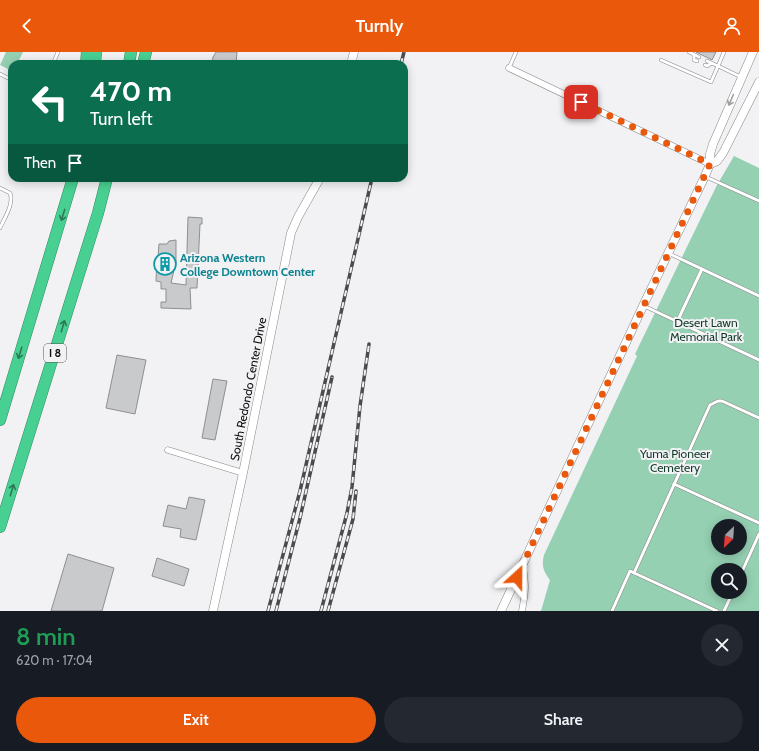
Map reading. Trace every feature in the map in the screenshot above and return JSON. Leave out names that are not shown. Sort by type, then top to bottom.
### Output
[{"type":"highway","points":[[0,420],[71,182]]},
{"type":"highway","name":"I 8","points":[[0,527],[98,214],[106,182]]},
{"type":"highway","points":[[98,214],[109,182]]},
{"type":"street","points":[[501,611],[705,176],[710,164],[710,154],[713,144],[753,52]]},
{"type":"street","points":[[509,68],[710,164],[717,161],[723,153],[756,94],[759,82]]},
{"type":"street","name":"South Redondo Center Drive","points":[[213,611],[243,473],[291,233],[298,217],[318,182]]},
{"type":"street","points":[[168,450],[243,473]]},
{"type":"street","points":[[522,565],[526,584],[522,611]]},
{"type":"lane","points":[[509,68],[516,52]]},
{"type":"lane","points":[[688,52],[698,59]]},
{"type":"lane","points":[[662,60],[711,82],[724,52]]},
{"type":"lane","points":[[706,63],[712,63],[741,77]]},
{"type":"lane","points":[[705,176],[759,201]]},
{"type":"lane","points":[[0,188],[10,193],[12,198],[0,228]]},
{"type":"lane","points":[[668,253],[759,296]]},
{"type":"lane","points":[[677,322],[702,269]]},
{"type":"lane","points":[[643,306],[759,360]]},
{"type":"lane","points":[[634,573],[710,405],[718,401],[722,401],[759,418]]},
{"type":"lane","points":[[674,484],[759,523]]},
{"type":"lane","points":[[746,563],[759,534]]},
{"type":"lane","points":[[612,611],[630,571],[717,611]]},
{"type":"lane","points":[[724,611],[730,599]]},
{"type":"green space","points":[[6,52],[23,52],[19,60],[8,60],[8,69],[0,65]]},
{"type":"green space","name":"Yuma Pioneer Cemetery","points":[[734,156],[759,168],[759,611],[541,611],[550,580],[544,569],[544,555],[637,356],[635,354],[716,187]]},
{"type":"building","points":[[216,52],[237,52],[236,60],[213,60]]},
{"type":"building","points":[[696,52],[716,52],[712,60]]},
{"type":"building","name":"Arizona Western College Downtown Center","points":[[188,217],[202,218],[202,224],[200,224],[197,288],[190,288],[191,309],[161,308],[161,302],[166,302],[166,289],[161,289],[161,282],[156,281],[159,244],[167,244],[169,241],[176,240],[176,262],[171,283],[186,285]]},
{"type":"building","points":[[117,355],[146,360],[135,414],[106,408]]},
{"type":"building","points":[[213,379],[227,381],[215,440],[202,438]]},
{"type":"building","points":[[189,497],[205,500],[196,540],[180,537],[181,529],[163,526],[168,505],[186,509]]},
{"type":"building","points":[[68,554],[114,568],[102,611],[51,611]]},
{"type":"building","points":[[157,558],[189,569],[184,586],[152,576]]},
{"type":"railway","points":[[402,60],[404,52]]},
{"type":"railway","points":[[268,611],[300,491],[371,182]]},
{"type":"railway","points":[[321,611],[347,513],[352,487],[360,406],[369,344]]},
{"type":"railway","points":[[276,611],[300,518],[332,377]]},
{"type":"railway","points":[[328,611],[353,519],[356,491]]},
{"type":"place","name":"Arizona Western College Downtown Center","points":[[165,264]]},
{"type":"route","points":[[517,577],[710,164],[581,102]]},
{"type":"park label","name":"Desert Lawn Memorial Park","points":[[706,329]]}]
